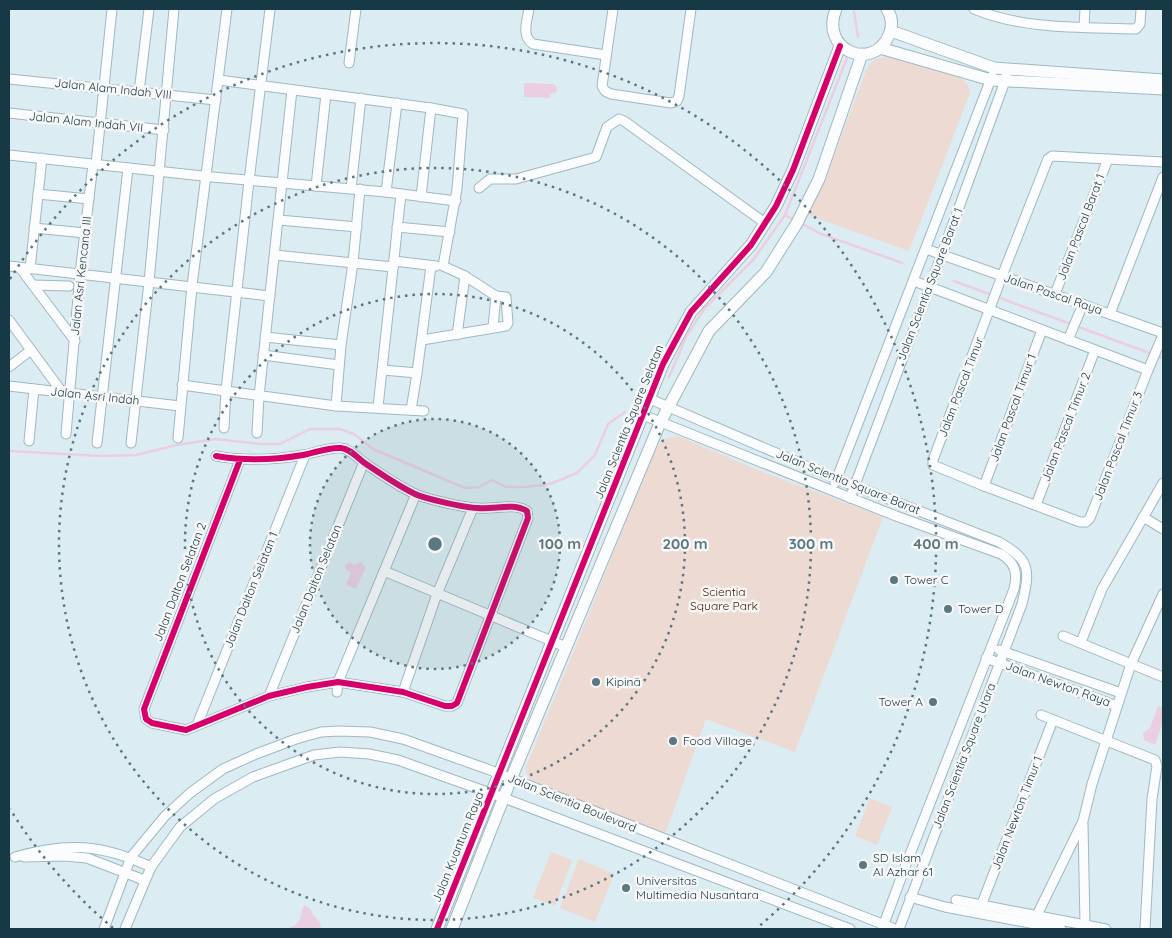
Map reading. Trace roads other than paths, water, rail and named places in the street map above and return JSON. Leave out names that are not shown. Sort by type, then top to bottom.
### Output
[{"type":"street","name":"Jalan Asri Kencana III","points":[[66,434],[68,392],[75,341],[80,274],[95,164],[112,9]]},
{"type":"street","points":[[139,92],[149,9]]},
{"type":"street","points":[[131,443],[149,282],[174,9]]},
{"type":"street","points":[[178,438],[182,385],[196,287],[227,9]]},
{"type":"street","points":[[224,428],[226,390],[270,9]]},
{"type":"street","points":[[349,63],[356,9]]},
{"type":"street","points":[[529,9],[525,33],[528,40],[533,44],[606,55]]},
{"type":"street","points":[[613,9],[602,86],[605,91],[611,94],[671,103],[677,101],[679,96],[692,9]]},
{"type":"street","points":[[836,9],[832,17],[834,37],[840,46],[854,53],[862,54],[880,48],[887,40],[892,22],[887,9]]},
{"type":"street","points":[[974,9],[994,12],[1044,25],[1136,29],[1140,24],[1141,9]]},
{"type":"street","points":[[1084,27],[1085,9]]},
{"type":"street","points":[[891,31],[994,68],[1006,75],[1163,89]]},
{"type":"street","name":"Jalan Scientia Square Selatan","points":[[500,774],[663,364],[691,312],[751,245],[776,206],[793,170],[840,46]]},
{"type":"street","points":[[880,48],[992,80],[1006,75],[1163,80]]},
{"type":"street","points":[[504,798],[660,423],[709,331],[766,272],[797,223],[819,180],[862,54]]},
{"type":"street","name":"Jalan Scientia Square Barat 1","points":[[832,490],[992,80],[994,68]]},
{"type":"street","name":"Jalan Scientia Square Barat 1","points":[[850,498],[942,254],[1006,75]]},
{"type":"street","name":"Jalan Alam Indah VIII","points":[[9,79],[216,100]]},
{"type":"street","points":[[219,80],[460,113],[463,116],[456,201],[443,266]]},
{"type":"street","points":[[257,433],[263,355],[292,90]]},
{"type":"street","points":[[316,186],[326,94]]},
{"type":"street","points":[[336,406],[341,345],[357,227],[356,189],[361,98]]},
{"type":"street","points":[[386,192],[397,103]]},
{"type":"street","points":[[421,197],[431,108]]},
{"type":"street","name":"Jalan Alam Indah VII","points":[[9,114],[164,130]]},
{"type":"street","points":[[479,188],[490,179],[516,179],[596,157],[607,127],[619,119],[632,126],[765,223]]},
{"type":"street","points":[[9,155],[41,161],[160,170],[207,177],[356,189],[456,201]]},
{"type":"street","name":"Jalan Pascal Timur","points":[[984,486],[938,468],[933,465],[933,460],[1002,276],[1050,157],[1108,159]]},
{"type":"street","points":[[1108,159],[1163,162]]},
{"type":"street","name":"Jalan Pascal Barat 1","points":[[1055,294],[1108,159]]},
{"type":"street","points":[[30,269],[41,161]]},
{"type":"street","points":[[98,443],[128,168]]},
{"type":"street","points":[[1110,314],[1163,176]]},
{"type":"street","points":[[38,194],[89,199]]},
{"type":"street","points":[[378,407],[401,194]]},
{"type":"street","points":[[279,220],[357,227]]},
{"type":"street","points":[[397,227],[450,232]]},
{"type":"street","points":[[34,228],[85,233]]},
{"type":"street","name":"Jalan Pascal Raya","points":[[926,249],[1163,334]]},
{"type":"street","points":[[275,255],[353,263],[443,266],[465,276],[496,296],[504,296],[507,300],[508,323],[506,326],[422,340]]},
{"type":"street","points":[[9,266],[80,274],[116,275],[149,282],[270,296]]},
{"type":"street","points":[[411,410],[418,372],[431,266]]},
{"type":"street","points":[[20,268],[75,341]]},
{"type":"street","points":[[457,335],[465,276]]},
{"type":"street","points":[[914,281],[929,288],[991,307],[1042,330],[1070,336],[1095,350],[1150,366]]},
{"type":"street","points":[[33,284],[69,286]]},
{"type":"street","points":[[494,327],[496,296]]},
{"type":"street","points":[[1070,336],[1082,304]]},
{"type":"street","points":[[9,320],[68,392]]},
{"type":"street","name":"Jalan Pascal Timur 1","points":[[984,486],[1042,330]]},
{"type":"street","name":"Jalan Pascal Timur 3","points":[[1036,505],[1080,522],[1086,522],[1090,518],[1163,334]]},
{"type":"street","points":[[265,337],[341,345]]},
{"type":"street","points":[[9,367],[32,350]]},
{"type":"street","name":"Jalan Pascal Timur 2","points":[[1036,505],[1095,350]]},
{"type":"street","points":[[263,355],[339,364]]},
{"type":"street","points":[[383,370],[418,372]]},
{"type":"street","points":[[182,385],[336,406],[424,411]]},
{"type":"street","name":"Jalan Asri Indah","points":[[9,386],[180,406]]},
{"type":"street","points":[[28,441],[34,389]]},
{"type":"street","name":"Jalan Scientia Square Barat","points":[[650,400],[837,479],[999,542],[1015,551],[1022,559],[1027,569],[1027,581]]},
{"type":"street","name":"Jalan Scientia Square Barat","points":[[644,415],[874,508],[1001,554],[1011,560],[1016,580],[1014,589]]},
{"type":"street","points":[[197,725],[269,696],[338,682],[403,692],[445,706],[452,706],[457,703],[528,518],[527,511],[521,508],[473,508],[416,494],[343,448],[273,459],[240,460],[216,456]]},
{"type":"street","name":"Jalan Dalton Selatan 1","points":[[197,725],[305,455]]},
{"type":"street","name":"Jalan Dalton Selatan 2","points":[[197,725],[186,730],[152,723],[146,719],[144,713],[147,700],[240,460]]},
{"type":"street","name":"Jalan Dalton Selatan","points":[[269,696],[364,462]]},
{"type":"street","points":[[1081,642],[1102,589],[1163,483]]},
{"type":"street","points":[[984,486],[1036,505]]},
{"type":"street","points":[[338,692],[338,682],[416,494]]},
{"type":"street","points":[[874,508],[880,495]]},
{"type":"street","points":[[403,692],[437,594],[473,508]]},
{"type":"street","points":[[1143,517],[1163,529]]},
{"type":"street","points":[[384,571],[566,647]]},
{"type":"street","name":"Jalan Scientia Square Utara","points":[[899,929],[1022,604],[1027,581]]},
{"type":"street","name":"Jalan Scientia Square Utara","points":[[883,927],[1014,589]]},
{"type":"street","points":[[1037,915],[1083,821],[1092,784],[1131,664],[1163,594]]},
{"type":"street","points":[[1063,636],[1163,677]]},
{"type":"street","name":"Jalan Newton Raya","points":[[991,647],[1121,693]]},
{"type":"street","name":"Jalan Newton Raya","points":[[986,658],[1117,706]]},
{"type":"street","points":[[1041,715],[1155,760],[1157,766],[1152,799],[1145,929]]},
{"type":"street","name":"Jalan Newton Timur 1","points":[[981,906],[1052,720]]},
{"type":"street","name":"Jalan Scientia Boulevard","points":[[104,929],[131,857],[165,816],[202,784],[223,769],[296,739],[321,732],[370,732],[403,739],[500,774],[883,927],[895,929]]},
{"type":"street","points":[[285,744],[292,761]]},
{"type":"street","name":"Jalan Scientia Boulevard","points":[[125,929],[151,867],[180,827],[214,799],[253,777],[292,761],[314,755],[340,752],[370,754],[398,760],[504,798],[850,929]]},
{"type":"street","name":"Jalan Kuantum Raya","points":[[438,929],[500,774]]},
{"type":"street","name":"Jalan Kuantum Raya","points":[[452,929],[504,798]]},
{"type":"street","points":[[1083,821],[1085,925]]},
{"type":"street","points":[[12,857],[36,850],[64,846],[88,847],[131,857],[151,867]]},
{"type":"street","points":[[12,857],[64,856],[87,858],[144,880]]},
{"type":"street","points":[[910,897],[945,907],[1061,929]]},
{"type":"street","points":[[956,900],[1106,929]]},
{"type":"waterway","points":[[854,12],[858,37]]},
{"type":"waterway","points":[[669,377],[686,337],[704,309],[753,260],[785,215],[847,58]]},
{"type":"waterway","points":[[785,215],[794,220]]},
{"type":"waterway","points":[[801,223],[819,233],[902,263]]},
{"type":"waterway","points":[[954,281],[1163,358]]},
{"type":"waterway","points":[[9,451],[102,456],[136,455],[177,445],[216,439],[260,444],[280,444],[310,429],[340,429],[354,434],[373,449],[465,488],[479,487],[492,480],[506,487],[525,487],[550,484],[577,473],[595,455],[608,424],[625,412]]},
{"type":"place","name":"Tower C","points":[[894,580]]},
{"type":"place","name":"Tower D","points":[[948,609]]},
{"type":"place","name":"Kipinä","points":[[596,682]]},
{"type":"place","name":"Tower A","points":[[933,702]]},
{"type":"place","name":"Food Village","points":[[673,741]]},
{"type":"place","name":"SD Islam Al Azhar 61","points":[[863,865]]},
{"type":"place","name":"Universitas Multimedia Nusantara","points":[[626,888]]},
{"type":"park label","name":"Scientia Square Park","points":[[724,599]]}]
